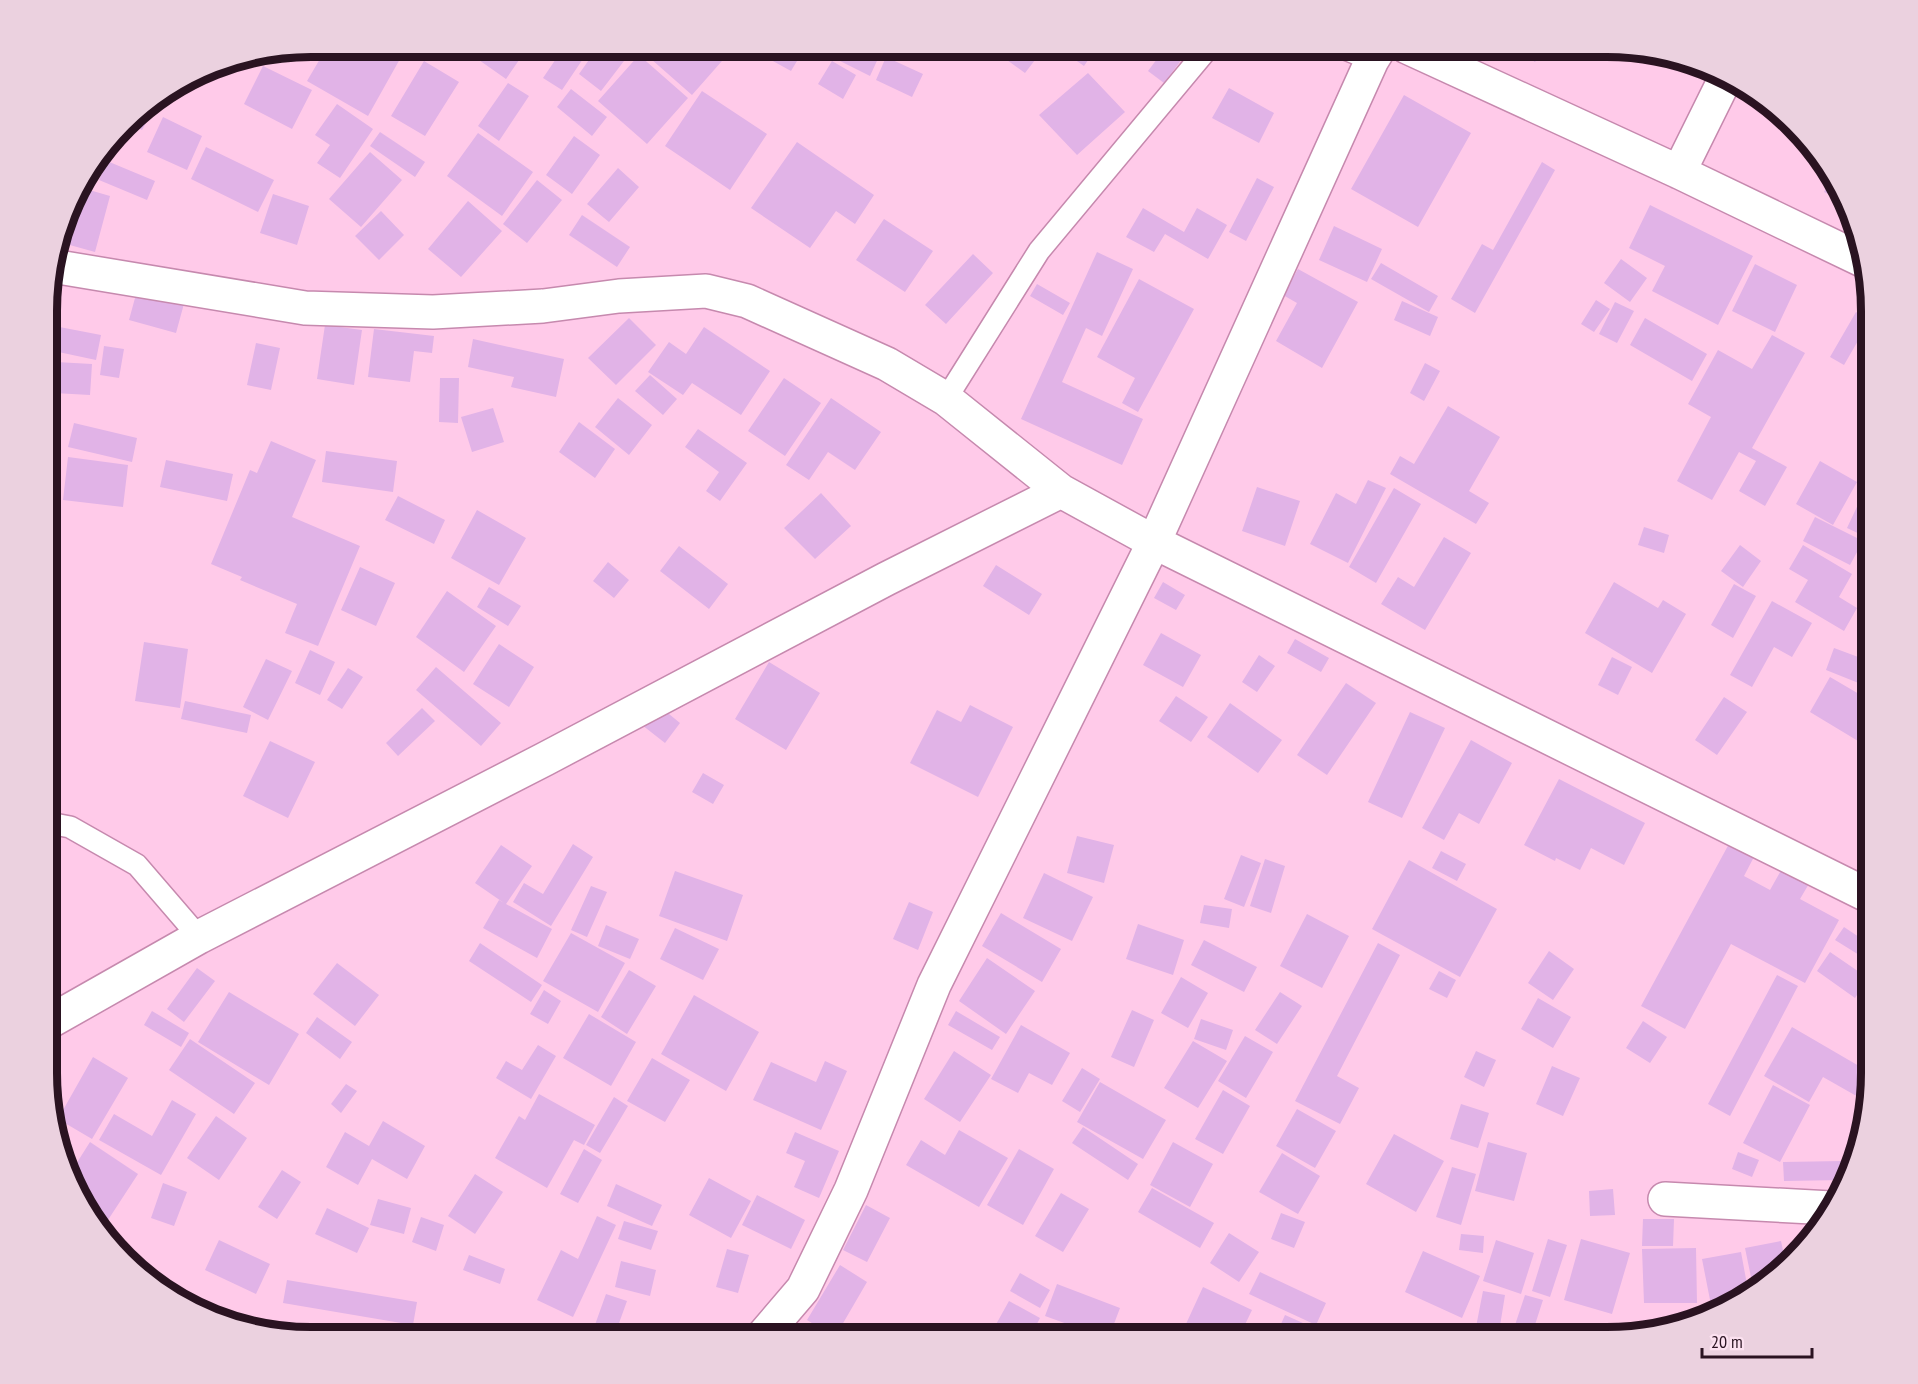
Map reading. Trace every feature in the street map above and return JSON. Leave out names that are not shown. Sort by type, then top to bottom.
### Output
[{"type":"street","points":[[771,1327],[803,1289],[851,1190],[934,985],[1154,542],[1375,57]]},
{"type":"street","points":[[1429,57],[1679,172],[1855,257]]},
{"type":"street","points":[[1679,172],[1722,85]]},
{"type":"street","points":[[61,267],[304,308],[433,312],[543,306],[620,296],[706,291],[747,301],[887,364],[946,399],[1061,491],[1154,542],[1861,892]]},
{"type":"street","points":[[57,1018],[199,937],[534,765],[886,579],[1061,491]]},
{"type":"street","points":[[1665,1199],[1822,1208]]},
{"type":"lane","points":[[946,399],[1039,251],[1201,57]]},
{"type":"lane","points":[[57,825],[70,827],[137,865],[199,937]]},
{"type":"building","points":[[321,57],[401,57],[368,116],[307,81]]},
{"type":"building","points":[[475,57],[521,57],[506,79]]},
{"type":"building","points":[[557,57],[584,57],[562,90],[543,78]]},
{"type":"building","points":[[591,57],[618,57],[624,61],[601,91],[579,74]]},
{"type":"building","points":[[637,57],[641,57],[688,98],[647,144],[598,101]]},
{"type":"building","points":[[649,57],[725,57],[692,95]]},
{"type":"building","points":[[766,57],[799,57],[791,71]]},
{"type":"building","points":[[832,57],[879,57],[870,76]]},
{"type":"building","points":[[886,57],[923,74],[912,97],[876,80]]},
{"type":"building","points":[[1003,57],[1037,57],[1025,73]]},
{"type":"building","points":[[1071,57],[1090,57],[1084,66]]},
{"type":"building","points":[[1158,57],[1184,57],[1164,83],[1148,71]]},
{"type":"building","points":[[1527,57],[1538,57],[1535,62]]},
{"type":"building","points":[[424,61],[459,82],[425,136],[391,116]]},
{"type":"building","points":[[832,61],[856,75],[843,99],[818,84]]},
{"type":"building","points":[[263,66],[312,90],[292,129],[244,104]]},
{"type":"building","points":[[1088,73],[1125,112],[1077,155],[1039,115]]},
{"type":"building","points":[[508,83],[529,96],[499,141],[478,126]]},
{"type":"building","points":[[1229,88],[1274,113],[1259,143],[1212,118]]},
{"type":"building","points":[[571,89],[607,117],[592,136],[557,107]]},
{"type":"building","points":[[702,91],[767,134],[730,190],[665,146]]},
{"type":"building","points":[[1404,95],[1471,133],[1418,227],[1351,189]]},
{"type":"building","points":[[337,104],[373,129],[340,178],[317,163],[330,145],[315,135]]},
{"type":"building","points":[[151,114],[151,114],[142,130],[136,127]]},
{"type":"building","points":[[163,117],[202,136],[187,170],[147,152]]},
{"type":"building","points":[[380,132],[425,162],[415,177],[370,146]]},
{"type":"building","points":[[478,133],[533,172],[502,216],[447,176]]},
{"type":"building","points":[[574,136],[600,155],[572,194],[546,175]]},
{"type":"building","points":[[797,142],[874,195],[855,224],[836,211],[810,248],[751,208]]},
{"type":"building","points":[[206,147],[274,180],[258,212],[191,179]]},
{"type":"building","points":[[370,152],[402,180],[361,227],[329,199]]},
{"type":"building","points":[[107,161],[155,181],[147,200],[99,180]]},
{"type":"building","points":[[1542,162],[1555,170],[1475,313],[1451,299],[1482,244],[1493,250]]},
{"type":"building","points":[[618,168],[639,187],[609,222],[587,204]]},
{"type":"building","points":[[1257,178],[1274,187],[1246,241],[1229,232]]},
{"type":"building","points":[[537,180],[562,200],[527,243],[503,224]]},
{"type":"building","points":[[1828,185],[1834,196],[1824,192]]},
{"type":"building","points":[[88,190],[110,196],[95,252],[66,244],[70,229]]},
{"type":"building","points":[[273,194],[309,206],[297,245],[260,233]]},
{"type":"building","points":[[468,201],[502,231],[461,277],[428,249]]},
{"type":"building","points":[[1650,205],[1753,256],[1718,325],[1652,291],[1665,266],[1629,248]]},
{"type":"building","points":[[1143,208],[1184,232],[1197,208],[1227,225],[1208,259],[1165,234],[1154,252],[1126,237]]},
{"type":"building","points":[[381,211],[404,235],[379,260],[355,236]]},
{"type":"building","points":[[582,215],[630,247],[617,267],[569,235]]},
{"type":"building","points":[[884,219],[933,251],[905,292],[856,260]]},
{"type":"building","points":[[1334,226],[1382,249],[1367,282],[1319,260]]},
{"type":"building","points":[[1097,252],[1133,269],[1102,336],[1086,328],[1062,382],[1143,419],[1122,465],[1021,419]]},
{"type":"building","points":[[973,254],[993,273],[946,324],[925,305]]},
{"type":"building","points":[[1621,259],[1647,278],[1630,302],[1604,283]]},
{"type":"building","points":[[1381,263],[1438,296],[1429,312],[1371,279]]},
{"type":"building","points":[[1755,264],[1797,285],[1775,332],[1732,311]]},
{"type":"building","points":[[1298,269],[1358,302],[1322,368],[1276,341],[1297,303],[1283,295]]},
{"type":"building","points":[[1139,279],[1194,309],[1138,412],[1122,403],[1135,378],[1097,357]]},
{"type":"building","points":[[1037,284],[1070,303],[1063,315],[1030,296]]},
{"type":"building","points":[[138,287],[185,300],[176,333],[129,320]]},
{"type":"building","points":[[1596,300],[1610,309],[1594,332],[1581,324]]},
{"type":"building","points":[[1402,301],[1438,317],[1430,336],[1394,320]]},
{"type":"building","points":[[1615,302],[1634,311],[1617,343],[1599,334]]},
{"type":"building","points":[[1856,312],[1861,315],[1861,336],[1844,365],[1830,357]]},
{"type":"building","points":[[629,318],[656,345],[616,385],[588,358]]},
{"type":"building","points":[[1645,318],[1707,354],[1692,381],[1630,345]]},
{"type":"building","points":[[325,325],[362,330],[354,385],[317,379]]},
{"type":"building","points":[[57,327],[101,335],[96,360],[57,352]]},
{"type":"building","points":[[704,327],[770,371],[741,415],[692,383],[683,395],[648,372],[669,342],[686,354]]},
{"type":"building","points":[[374,329],[434,336],[432,353],[414,351],[410,382],[368,377]]},
{"type":"building","points":[[1772,335],[1805,353],[1752,448],[1787,467],[1765,506],[1739,491],[1756,461],[1739,452],[1712,500],[1677,481],[1711,417],[1688,404],[1718,350],[1752,369]]},
{"type":"building","points":[[473,339],[564,359],[556,397],[511,387],[514,377],[468,367]]},
{"type":"building","points":[[256,343],[280,348],[271,390],[247,385]]},
{"type":"building","points":[[104,346],[124,349],[119,378],[100,375]]},
{"type":"building","points":[[57,362],[92,364],[90,395],[57,393]]},
{"type":"building","points":[[1425,363],[1440,371],[1424,401],[1410,393]]},
{"type":"building","points":[[650,375],[677,399],[663,415],[635,391]]},
{"type":"building","points":[[440,378],[459,378],[458,423],[439,422]]},
{"type":"building","points":[[784,378],[821,403],[785,456],[748,431]]},
{"type":"building","points":[[618,398],[652,425],[629,455],[595,427]]},
{"type":"building","points":[[831,398],[881,432],[855,470],[828,452],[809,480],[786,465]]},
{"type":"building","points":[[1448,406],[1500,437],[1469,491],[1489,503],[1476,524],[1390,474],[1400,456],[1414,464]]},
{"type":"building","points":[[493,408],[504,442],[472,452],[461,417]]},
{"type":"building","points":[[579,422],[615,449],[595,478],[559,452]]},
{"type":"building","points":[[74,423],[137,438],[132,462],[68,447]]},
{"type":"building","points":[[698,429],[747,463],[720,501],[706,491],[719,472],[685,447]]},
{"type":"building","points":[[271,441],[316,460],[292,517],[360,546],[318,646],[285,633],[297,604],[240,580],[242,577],[211,564],[250,470],[257,473]]},
{"type":"building","points":[[326,451],[397,461],[393,492],[322,482]]},
{"type":"building","points":[[68,457],[128,465],[123,507],[63,500]]},
{"type":"building","points":[[166,460],[233,474],[227,501],[160,487]]},
{"type":"building","points":[[1820,461],[1857,482],[1833,525],[1796,504]]},
{"type":"building","points":[[1368,480],[1386,488],[1348,563],[1310,544],[1336,493],[1356,504]]},
{"type":"building","points":[[1257,487],[1300,501],[1285,546],[1242,531]]},
{"type":"building","points":[[1394,488],[1421,504],[1376,583],[1349,567]]},
{"type":"building","points":[[821,493],[851,526],[815,559],[784,528]]},
{"type":"building","points":[[398,496],[445,520],[434,544],[385,520]]},
{"type":"building","points":[[1861,498],[1861,535],[1847,528]]},
{"type":"building","points":[[477,510],[526,538],[499,585],[451,558]]},
{"type":"building","points":[[1815,517],[1861,540],[1861,545],[1850,565],[1803,541]]},
{"type":"building","points":[[1644,527],[1669,535],[1664,553],[1638,545]]},
{"type":"building","points":[[1444,537],[1471,553],[1425,630],[1381,604],[1398,577],[1414,587]]},
{"type":"building","points":[[1740,545],[1761,561],[1743,587],[1721,571]]},
{"type":"building","points":[[1803,545],[1852,574],[1839,597],[1857,608],[1844,631],[1795,602],[1808,580],[1789,569]]},
{"type":"building","points":[[679,546],[728,584],[709,609],[660,571]]},
{"type":"building","points":[[608,562],[629,580],[614,598],[593,581]]},
{"type":"building","points":[[996,565],[1042,594],[1029,615],[983,586]]},
{"type":"building","points":[[360,567],[395,583],[376,626],[341,610]]},
{"type":"building","points":[[1163,582],[1185,595],[1176,610],[1154,598]]},
{"type":"building","points":[[1614,582],[1658,608],[1663,600],[1686,614],[1652,673],[1585,633]]},
{"type":"building","points":[[1734,584],[1756,596],[1733,638],[1711,625]]},
{"type":"building","points":[[489,587],[521,606],[508,626],[477,607]]},
{"type":"building","points":[[447,591],[496,626],[464,672],[416,637]]},
{"type":"building","points":[[1772,601],[1812,623],[1792,657],[1774,647],[1752,687],[1730,675]]},
{"type":"building","points":[[1161,633],[1201,655],[1183,687],[1143,665]]},
{"type":"building","points":[[1295,639],[1329,658],[1321,672],[1287,653]]},
{"type":"building","points":[[144,642],[188,649],[180,708],[135,701]]},
{"type":"building","points":[[499,644],[534,667],[509,707],[473,684]]},
{"type":"building","points":[[1834,648],[1861,658],[1861,684],[1826,670]]},
{"type":"building","points":[[310,650],[335,662],[320,695],[295,683]]},
{"type":"building","points":[[1259,655],[1275,666],[1257,692],[1242,682]]},
{"type":"building","points":[[1612,657],[1632,667],[1618,695],[1598,685]]},
{"type":"building","points":[[266,659],[292,671],[268,720],[243,707]]},
{"type":"building","points":[[769,662],[820,693],[786,750],[735,719]]},
{"type":"building","points":[[436,667],[501,723],[481,746],[416,690]]},
{"type":"building","points":[[348,668],[363,677],[342,709],[327,700]]},
{"type":"building","points":[[1830,677],[1861,695],[1861,736],[1858,741],[1810,712]]},
{"type":"building","points":[[1346,683],[1376,703],[1327,775],[1297,755]]},
{"type":"building","points":[[1176,696],[1208,717],[1191,742],[1159,721]]},
{"type":"building","points":[[1724,697],[1747,712],[1717,755],[1695,740]]},
{"type":"building","points":[[185,701],[251,715],[247,733],[181,719]]},
{"type":"building","points":[[1230,703],[1282,740],[1258,773],[1207,737]]},
{"type":"building","points":[[658,705],[680,723],[665,743],[642,725]]},
{"type":"building","points":[[970,705],[1013,727],[978,797],[910,763],[937,710],[961,722]]},
{"type":"building","points":[[422,708],[435,721],[398,756],[386,743]]},
{"type":"building","points":[[1410,712],[1445,728],[1402,818],[1368,802]]},
{"type":"building","points":[[1471,740],[1512,763],[1479,824],[1459,813],[1444,840],[1422,828]]},
{"type":"building","points":[[270,741],[315,762],[288,818],[243,796]]},
{"type":"building","points":[[703,773],[724,785],[713,804],[692,792]]},
{"type":"building","points":[[1559,779],[1645,823],[1624,865],[1591,848],[1580,870],[1556,858],[1555,861],[1524,845]]},
{"type":"building","points":[[1077,836],[1114,845],[1104,883],[1067,873]]},
{"type":"building","points":[[1730,842],[1755,855],[1744,876],[1770,890],[1783,867],[1810,882],[1800,899],[1839,920],[1805,983],[1731,944],[1685,1029],[1641,1006]]},
{"type":"building","points":[[573,844],[593,857],[551,926],[513,902],[524,883],[543,894]]},
{"type":"building","points":[[501,845],[532,866],[506,904],[552,929],[537,958],[483,928],[499,900],[504,903],[475,883]]},
{"type":"building","points":[[1441,851],[1466,864],[1457,881],[1432,868]]},
{"type":"building","points":[[1241,855],[1261,863],[1244,907],[1224,899]]},
{"type":"building","points":[[1265,859],[1285,866],[1271,913],[1250,906]]},
{"type":"building","points":[[1409,860],[1497,909],[1460,977],[1372,929]]},
{"type":"building","points":[[675,871],[743,895],[727,941],[659,916]]},
{"type":"building","points":[[1044,873],[1093,897],[1072,941],[1023,918]]},
{"type":"building","points":[[591,886],[607,892],[587,937],[571,930]]},
{"type":"building","points":[[909,902],[933,912],[918,950],[893,939]]},
{"type":"building","points":[[1204,905],[1232,909],[1229,928],[1200,923]]},
{"type":"building","points":[[1001,913],[1061,949],[1042,982],[982,946]]},
{"type":"building","points":[[1307,914],[1349,936],[1322,988],[1280,966]]},
{"type":"building","points":[[1138,924],[1184,940],[1173,975],[1126,959]]},
{"type":"building","points":[[606,925],[639,939],[630,959],[598,946]]},
{"type":"building","points":[[1844,927],[1861,938],[1861,956],[1835,940]]},
{"type":"building","points":[[675,928],[719,949],[703,980],[660,959]]},
{"type":"building","points":[[571,933],[625,963],[598,1012],[543,981]]},
{"type":"building","points":[[1204,940],[1257,967],[1244,992],[1191,965]]},
{"type":"building","points":[[480,943],[542,985],[531,1002],[469,961]]},
{"type":"building","points":[[1378,943],[1400,955],[1337,1076],[1359,1088],[1340,1124],[1295,1101]]},
{"type":"building","points":[[1549,951],[1574,969],[1553,1000],[1528,983]]},
{"type":"building","points":[[1830,952],[1861,973],[1861,989],[1855,998],[1817,971]]},
{"type":"building","points":[[987,958],[1035,991],[1006,1034],[959,1001]]},
{"type":"building","points":[[337,963],[379,995],[355,1026],[313,994]]},
{"type":"building","points":[[197,968],[215,981],[184,1022],[167,1009]]},
{"type":"building","points":[[629,970],[656,986],[627,1034],[601,1017]]},
{"type":"building","points":[[1439,971],[1456,980],[1447,998],[1429,989]]},
{"type":"building","points":[[1777,975],[1798,986],[1730,1116],[1708,1104]]},
{"type":"building","points":[[1181,977],[1208,993],[1188,1028],[1161,1013]]},
{"type":"building","points":[[544,990],[561,1001],[548,1024],[530,1014]]},
{"type":"building","points":[[229,992],[299,1034],[269,1085],[198,1042]]},
{"type":"building","points":[[1280,992],[1302,1006],[1277,1044],[1255,1030]]},
{"type":"building","points":[[694,995],[759,1032],[726,1091],[661,1054]]},
{"type":"building","points":[[1538,998],[1571,1017],[1553,1048],[1521,1029]]},
{"type":"building","points":[[1132,1010],[1154,1020],[1134,1067],[1111,1057]]},
{"type":"building","points":[[152,1011],[189,1033],[181,1047],[144,1025]]},
{"type":"building","points":[[956,1011],[1000,1037],[992,1050],[948,1025]]},
{"type":"building","points":[[589,1014],[636,1042],[611,1086],[563,1058]]},
{"type":"building","points":[[317,1017],[352,1042],[340,1059],[306,1033]]},
{"type":"building","points":[[1201,1019],[1233,1030],[1226,1050],[1194,1039]]},
{"type":"building","points":[[1643,1021],[1667,1037],[1650,1063],[1626,1048]]},
{"type":"building","points":[[1021,1025],[1070,1053],[1052,1085],[1029,1073],[1018,1093],[991,1079]]},
{"type":"building","points":[[1792,1027],[1861,1067],[1860,1098],[1823,1077],[1809,1102],[1764,1076]]},
{"type":"building","points":[[1245,1036],[1273,1052],[1246,1098],[1218,1081]]},
{"type":"building","points":[[190,1039],[255,1083],[234,1114],[169,1070]]},
{"type":"building","points":[[1193,1041],[1227,1061],[1198,1108],[1164,1088]]},
{"type":"building","points":[[538,1045],[556,1056],[531,1099],[496,1078],[506,1061],[522,1070]]},
{"type":"building","points":[[954,1051],[991,1075],[960,1122],[924,1099]]},
{"type":"building","points":[[1476,1051],[1496,1060],[1484,1087],[1464,1077]]},
{"type":"building","points":[[93,1057],[128,1078],[92,1139],[62,1121],[61,1115]]},
{"type":"building","points":[[652,1058],[690,1080],[665,1122],[627,1101]]},
{"type":"building","points":[[825,1061],[847,1071],[821,1130],[753,1100],[771,1062],[816,1082]]},
{"type":"building","points":[[1552,1066],[1580,1078],[1563,1116],[1536,1104]]},
{"type":"building","points":[[1082,1068],[1100,1079],[1080,1112],[1062,1101]]},
{"type":"building","points":[[1100,1082],[1166,1120],[1143,1159],[1077,1122]]},
{"type":"building","points":[[346,1084],[357,1091],[341,1113],[331,1104]]},
{"type":"building","points":[[1773,1085],[1810,1105],[1780,1162],[1743,1143]]},
{"type":"building","points":[[1223,1090],[1250,1106],[1223,1154],[1195,1139]]},
{"type":"building","points":[[539,1094],[595,1125],[584,1145],[574,1140],[547,1188],[495,1158],[519,1116],[525,1120]]},
{"type":"building","points":[[614,1097],[628,1106],[600,1153],[586,1145]]},
{"type":"building","points":[[172,1100],[196,1114],[161,1175],[99,1140],[114,1114],[152,1136]]},
{"type":"building","points":[[1461,1104],[1489,1113],[1478,1148],[1450,1139]]},
{"type":"building","points":[[1297,1109],[1336,1131],[1315,1168],[1276,1146]]},
{"type":"building","points":[[216,1116],[247,1138],[219,1180],[187,1158]]},
{"type":"building","points":[[383,1121],[425,1146],[407,1179],[372,1159],[358,1185],[326,1167],[345,1132],[369,1146]]},
{"type":"building","points":[[1083,1127],[1138,1164],[1128,1180],[1072,1143]]},
{"type":"building","points":[[959,1130],[1008,1158],[979,1207],[906,1165],[921,1140],[945,1155]]},
{"type":"building","points":[[795,1132],[839,1151],[819,1198],[794,1187],[805,1161],[786,1153]]},
{"type":"building","points":[[1394,1134],[1444,1161],[1416,1212],[1366,1184]]},
{"type":"building","points":[[90,1142],[138,1174],[106,1223],[91,1200],[75,1166]]},
{"type":"building","points":[[1173,1142],[1213,1164],[1190,1207],[1150,1185]]},
{"type":"building","points":[[1488,1142],[1527,1153],[1514,1201],[1475,1191]]},
{"type":"building","points":[[584,1149],[602,1160],[578,1203],[560,1194]]},
{"type":"building","points":[[1019,1149],[1054,1169],[1023,1225],[987,1205]]},
{"type":"building","points":[[1738,1152],[1759,1160],[1752,1177],[1732,1169]]},
{"type":"building","points":[[1282,1153],[1320,1176],[1298,1214],[1259,1192]]},
{"type":"building","points":[[1843,1161],[1843,1168],[1837,1180],[1784,1181],[1783,1162]]},
{"type":"building","points":[[1452,1167],[1476,1174],[1461,1225],[1436,1217]]},
{"type":"building","points":[[282,1170],[301,1182],[277,1219],[258,1207]]},
{"type":"building","points":[[475,1174],[503,1192],[475,1234],[448,1216]]},
{"type":"building","points":[[709,1178],[751,1201],[731,1238],[689,1215]]},
{"type":"building","points":[[163,1183],[187,1192],[174,1226],[151,1218]]},
{"type":"building","points":[[616,1184],[662,1205],[652,1226],[607,1206]]},
{"type":"building","points":[[1152,1188],[1214,1223],[1200,1248],[1138,1212]]},
{"type":"building","points":[[1613,1189],[1615,1215],[1590,1216],[1589,1191]]},
{"type":"building","points":[[1061,1193],[1089,1209],[1063,1252],[1035,1236]]},
{"type":"building","points":[[757,1195],[805,1220],[791,1249],[742,1225]]},
{"type":"building","points":[[378,1199],[411,1208],[404,1234],[370,1225]]},
{"type":"building","points":[[866,1205],[890,1218],[867,1262],[843,1250]]},
{"type":"building","points":[[327,1208],[369,1228],[357,1253],[315,1234]]},
{"type":"building","points":[[1281,1213],[1305,1222],[1294,1248],[1271,1239]]},
{"type":"building","points":[[597,1216],[616,1225],[573,1317],[537,1300],[561,1250],[578,1259]]},
{"type":"building","points":[[421,1217],[444,1225],[436,1251],[412,1242]]},
{"type":"building","points":[[1643,1219],[1674,1219],[1673,1246],[1642,1246]]},
{"type":"building","points":[[624,1221],[658,1231],[651,1250],[618,1239]]},
{"type":"building","points":[[1229,1233],[1259,1252],[1239,1282],[1210,1263]]},
{"type":"building","points":[[1461,1234],[1484,1236],[1483,1253],[1459,1250]]},
{"type":"building","points":[[1548,1239],[1567,1245],[1550,1297],[1532,1291]]},
{"type":"building","points":[[1581,1239],[1630,1253],[1612,1314],[1564,1300]]},
{"type":"building","points":[[219,1240],[270,1264],[256,1294],[205,1270]]},
{"type":"building","points":[[1496,1240],[1534,1253],[1521,1294],[1483,1281]]},
{"type":"building","points":[[1781,1241],[1784,1255],[1752,1282],[1745,1248]]},
{"type":"building","points":[[1696,1248],[1697,1303],[1644,1303],[1642,1249]]},
{"type":"building","points":[[727,1249],[749,1255],[738,1293],[716,1287]]},
{"type":"building","points":[[1423,1251],[1480,1276],[1462,1318],[1405,1292]]},
{"type":"building","points":[[1741,1252],[1747,1285],[1711,1305],[1702,1259]]},
{"type":"building","points":[[469,1255],[505,1269],[500,1284],[463,1270]]},
{"type":"building","points":[[621,1261],[656,1270],[650,1296],[615,1287]]},
{"type":"building","points":[[840,1265],[867,1282],[841,1327],[819,1327],[807,1320]]},
{"type":"building","points":[[1260,1272],[1326,1303],[1316,1325],[1249,1294]]},
{"type":"building","points":[[1020,1273],[1050,1290],[1040,1308],[1010,1291]]},
{"type":"building","points":[[287,1280],[417,1302],[413,1325],[283,1303]]},
{"type":"building","points":[[1057,1284],[1120,1308],[1113,1327],[1075,1327],[1045,1316]]},
{"type":"building","points":[[1203,1287],[1252,1310],[1244,1327],[1185,1327]]},
{"type":"building","points":[[1483,1291],[1505,1295],[1500,1327],[1476,1327]]},
{"type":"building","points":[[606,1294],[627,1301],[618,1327],[594,1327]]},
{"type":"building","points":[[1525,1295],[1543,1300],[1534,1327],[1514,1327]]},
{"type":"building","points":[[1009,1301],[1040,1318],[1035,1327],[995,1327]]},
{"type":"building","points":[[1285,1315],[1312,1327],[1280,1327]]}]
